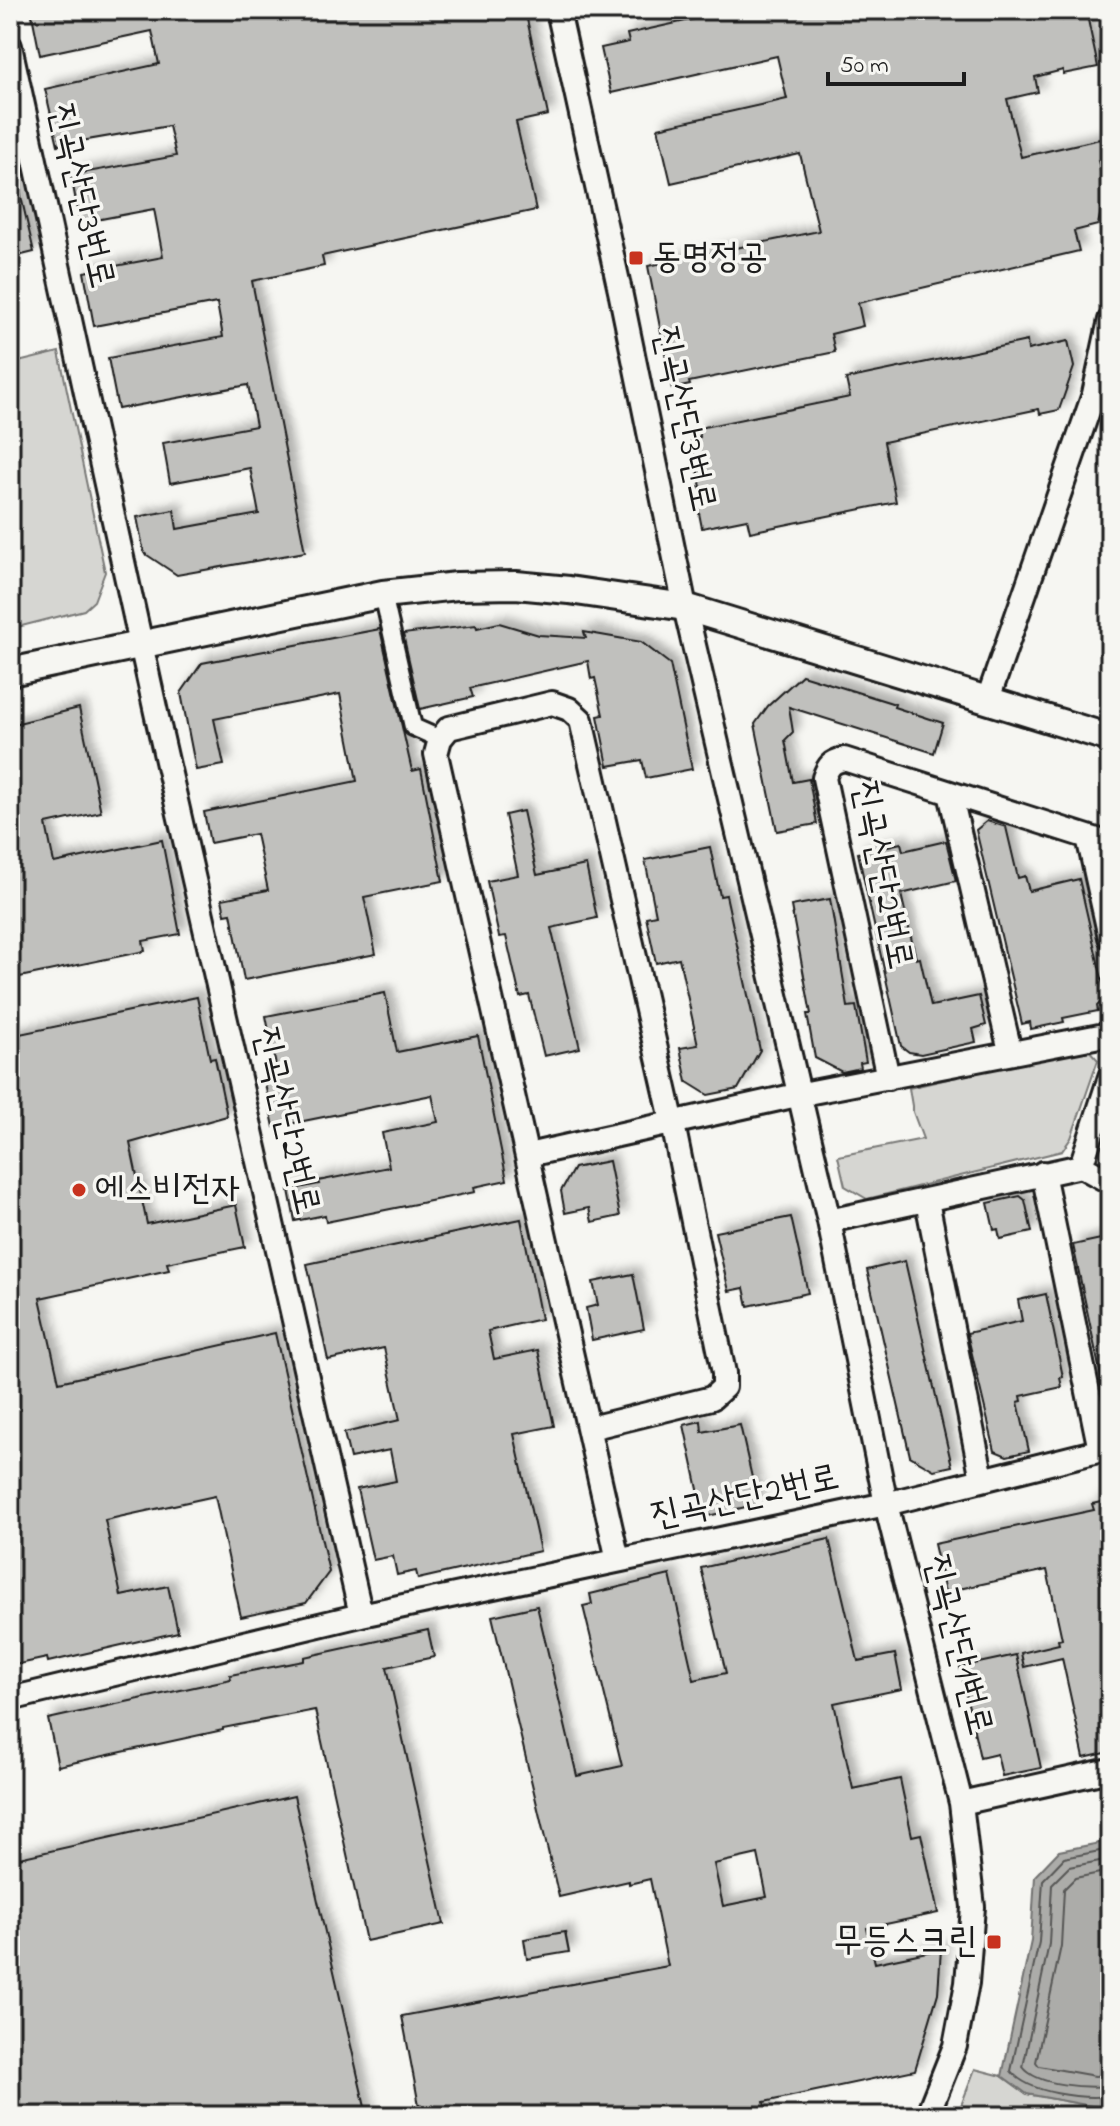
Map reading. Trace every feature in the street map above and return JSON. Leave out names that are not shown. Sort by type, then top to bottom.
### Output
[{"type":"street","name":"진곡산단3번로","points":[[558,10],[685,607]]},
{"type":"street","name":"진곡산단3번로","points":[[10,46],[143,642]]},
{"type":"street","points":[[988,699],[1094,394],[1110,320]]},
{"type":"street","points":[[10,672],[383,594],[457,586],[516,585],[685,607],[1110,738]]},
{"type":"street","points":[[383,594],[413,727],[440,739],[449,728],[552,703],[569,709],[581,720],[673,1124],[724,1373],[724,1387],[712,1398],[590,1428]]},
{"type":"street","name":"진곡산단2번로","points":[[685,607],[829,1221],[886,1504]]},
{"type":"street","name":"진곡산단2번로","points":[[143,642],[164,747],[361,1615]]},
{"type":"street","name":"진곡산단2번로","points":[[440,739],[436,754],[618,1560]]},
{"type":"street","name":"진곡산단2번로","points":[[888,1078],[824,778],[827,767],[834,761],[844,759],[1110,844]]},
{"type":"street","points":[[950,793],[1010,1051]]},
{"type":"street","points":[[1088,837],[1110,937]]},
{"type":"street","points":[[528,1155],[797,1095],[1010,1051],[1110,1034]]},
{"type":"street","points":[[1081,1166],[1110,1077]]},
{"type":"street","points":[[829,1221],[1081,1166],[1110,1182]]},
{"type":"street","name":"진곡산단2번로","points":[[10,1699],[361,1615],[886,1504],[1105,1449],[1043,1173]]},
{"type":"street","points":[[927,1201],[982,1479]]},
{"type":"street","name":"진곡산단1번로","points":[[886,1504],[961,1803],[973,1907],[967,1983],[955,2046],[927,2116]]},
{"type":"street","points":[[961,1803],[1110,1770]]},
{"type":"shaded area","points":[[59,352],[105,572],[94,601],[84,610],[10,629],[10,364]]},
{"type":"shaded area","points":[[1086,1047],[1098,1060],[1071,1138],[1062,1151],[867,1199],[845,1186],[838,1156],[923,1139],[913,1112],[909,1088]]},
{"type":"shaded area","points":[[975,2069],[1002,2076],[1027,2094],[1097,2107],[1110,2104],[1110,2116],[957,2116]]},
{"type":"water","points":[[1110,1841],[1110,2104],[1097,2107],[1027,2094],[1002,2076],[1031,1941],[1035,1876],[1059,1851]]},
{"type":"building","points":[[31,10],[525,10],[548,115],[516,122],[536,210],[322,256],[324,266],[252,281],[305,552],[177,575],[144,553],[137,517],[174,510],[177,529],[259,514],[250,468],[170,483],[163,443],[256,426],[248,385],[118,409],[108,358],[223,337],[217,303],[94,326],[84,272],[163,257],[154,209],[80,223],[71,175],[176,156],[169,126],[58,145],[45,89],[159,64],[152,31],[40,55]]},
{"type":"building","points":[[735,10],[1062,10],[1063,20],[1087,15],[1098,67],[1063,74],[1063,70],[1035,77],[1038,92],[1007,99],[1021,157],[1100,139],[1105,159],[1098,160],[1105,190],[1098,225],[1074,231],[1079,251],[858,303],[863,326],[831,334],[835,352],[689,382],[690,385],[672,389],[648,266],[819,231],[800,154],[671,183],[658,128],[787,99],[777,56],[611,93],[601,48],[629,42],[627,34]]},
{"type":"building","points":[[16,175],[34,252],[10,258],[10,176]]},
{"type":"building","points":[[1027,341],[1028,350],[1068,341],[1074,367],[1059,410],[1040,414],[1039,409],[884,442],[896,502],[750,532],[747,519],[702,528],[694,488],[701,487],[691,439],[700,437],[699,428],[850,397],[846,379]]},
{"type":"building","points":[[499,623],[539,635],[586,638],[584,632],[641,642],[670,664],[692,769],[646,778],[642,760],[608,766],[598,716],[603,715],[588,661],[470,688],[473,697],[420,709],[403,634],[476,625],[477,628]]},
{"type":"building","points":[[380,629],[412,771],[421,769],[443,881],[364,897],[376,954],[244,980],[231,913],[225,914],[222,899],[268,890],[256,834],[210,843],[204,812],[357,781],[340,694],[214,719],[224,765],[196,770],[181,693],[202,663]]},
{"type":"building","points":[[802,675],[895,704],[894,707],[943,723],[934,753],[789,707],[793,732],[785,740],[793,782],[809,779],[817,824],[777,831],[755,724],[768,706]]},
{"type":"building","points":[[79,708],[101,812],[46,824],[54,863],[162,840],[180,934],[143,941],[145,951],[10,979],[10,725]]},
{"type":"building","points":[[523,811],[537,875],[586,865],[597,918],[551,928],[580,1048],[544,1056],[529,995],[520,997],[506,936],[499,937],[487,881],[518,875],[505,815]]},
{"type":"building","points":[[987,821],[1006,827],[1018,878],[1025,876],[1029,891],[1079,879],[1106,997],[1097,1006],[1098,1011],[1031,1029],[1030,1022],[1022,1024],[976,830]]},
{"type":"building","points":[[946,841],[956,881],[901,894],[931,1006],[979,996],[986,1025],[973,1029],[976,1042],[921,1054],[909,1052],[901,1046],[858,853],[901,843],[903,851]]},
{"type":"building","points":[[710,847],[720,896],[726,895],[760,1050],[738,1089],[708,1095],[687,1082],[680,1048],[698,1045],[679,958],[656,963],[646,917],[656,915],[645,860]]},
{"type":"building","points":[[830,899],[848,1007],[856,1006],[866,1062],[860,1063],[861,1068],[842,1072],[815,1058],[807,1014],[811,1014],[791,906]]},
{"type":"building","points":[[385,993],[397,1052],[478,1036],[507,1180],[474,1187],[475,1192],[326,1222],[325,1215],[295,1221],[289,1190],[389,1167],[382,1133],[438,1122],[432,1095],[274,1127],[264,1079],[278,1076],[266,1016]]},
{"type":"building","points":[[197,997],[210,1059],[215,1058],[227,1116],[130,1143],[147,1224],[236,1205],[245,1247],[167,1263],[169,1270],[40,1298],[59,1382],[275,1333],[329,1572],[306,1603],[241,1617],[215,1496],[105,1520],[121,1596],[168,1586],[178,1632],[48,1662],[47,1658],[10,1666],[10,1443],[13,1443],[10,1429],[10,1036]]},
{"type":"building","points":[[609,1161],[620,1216],[592,1222],[589,1208],[565,1213],[561,1191],[574,1168]]},
{"type":"building","points":[[1020,1196],[1025,1200],[1032,1232],[1000,1239],[998,1229],[994,1230],[988,1203]]},
{"type":"building","points":[[791,1217],[808,1293],[748,1306],[744,1288],[729,1291],[715,1232]]},
{"type":"building","points":[[521,1219],[541,1319],[488,1331],[494,1359],[538,1350],[554,1426],[514,1434],[540,1551],[418,1579],[416,1571],[397,1575],[393,1556],[373,1560],[357,1489],[396,1481],[390,1450],[350,1458],[344,1433],[400,1420],[384,1348],[328,1360],[307,1264]]},
{"type":"building","points":[[1110,1237],[1110,1389],[1104,1390],[1073,1245]]},
{"type":"building","points":[[905,1261],[952,1466],[934,1470],[910,1456],[867,1270]]},
{"type":"building","points":[[633,1274],[644,1329],[592,1340],[586,1308],[598,1305],[593,1282]]},
{"type":"building","points":[[1046,1294],[1063,1377],[1060,1378],[1062,1387],[1021,1396],[1022,1401],[1018,1402],[1029,1451],[1007,1456],[995,1451],[967,1333],[1022,1321],[1018,1300]]},
{"type":"building","points":[[701,1421],[702,1432],[740,1425],[758,1504],[704,1517],[684,1425]]},
{"type":"building","points":[[1110,1500],[1110,1752],[1084,1758],[1062,1658],[1024,1667],[1021,1653],[1059,1644],[1058,1640],[1062,1639],[1047,1570],[945,1592],[934,1544],[1094,1510],[1092,1504]]},
{"type":"building","points":[[829,1539],[858,1661],[895,1654],[902,1689],[834,1703],[853,1789],[900,1779],[912,1836],[921,1834],[938,1913],[867,1928],[875,1963],[941,1949],[938,1993],[915,2070],[764,2102],[767,2116],[421,2116],[402,2016],[668,1966],[650,1879],[559,1897],[492,1616],[537,1606],[577,1776],[622,1766],[583,1606],[592,1604],[590,1594],[670,1575],[694,1680],[726,1673],[701,1568]],"holes":[[[758,1854],[767,1897],[723,1906],[714,1864]]]},
{"type":"building","points":[[428,1630],[434,1657],[387,1667],[444,1924],[366,1941],[315,1710],[58,1766],[48,1719],[231,1679],[230,1675],[304,1661],[304,1657]]},
{"type":"building","points":[[1016,1655],[1041,1768],[1002,1776],[997,1754],[980,1758],[960,1667]]},
{"type":"building","points":[[294,1796],[367,2116],[10,2116],[10,1860]]},
{"type":"building","points":[[565,1932],[569,1952],[527,1959],[524,1939]]},
{"type":"place","name":"동명정공","points":[[636,258]]},
{"type":"place","name":"에스비전자","points":[[79,1190]]},
{"type":"place","name":"무등스크린","points":[[994,1942]]}]
